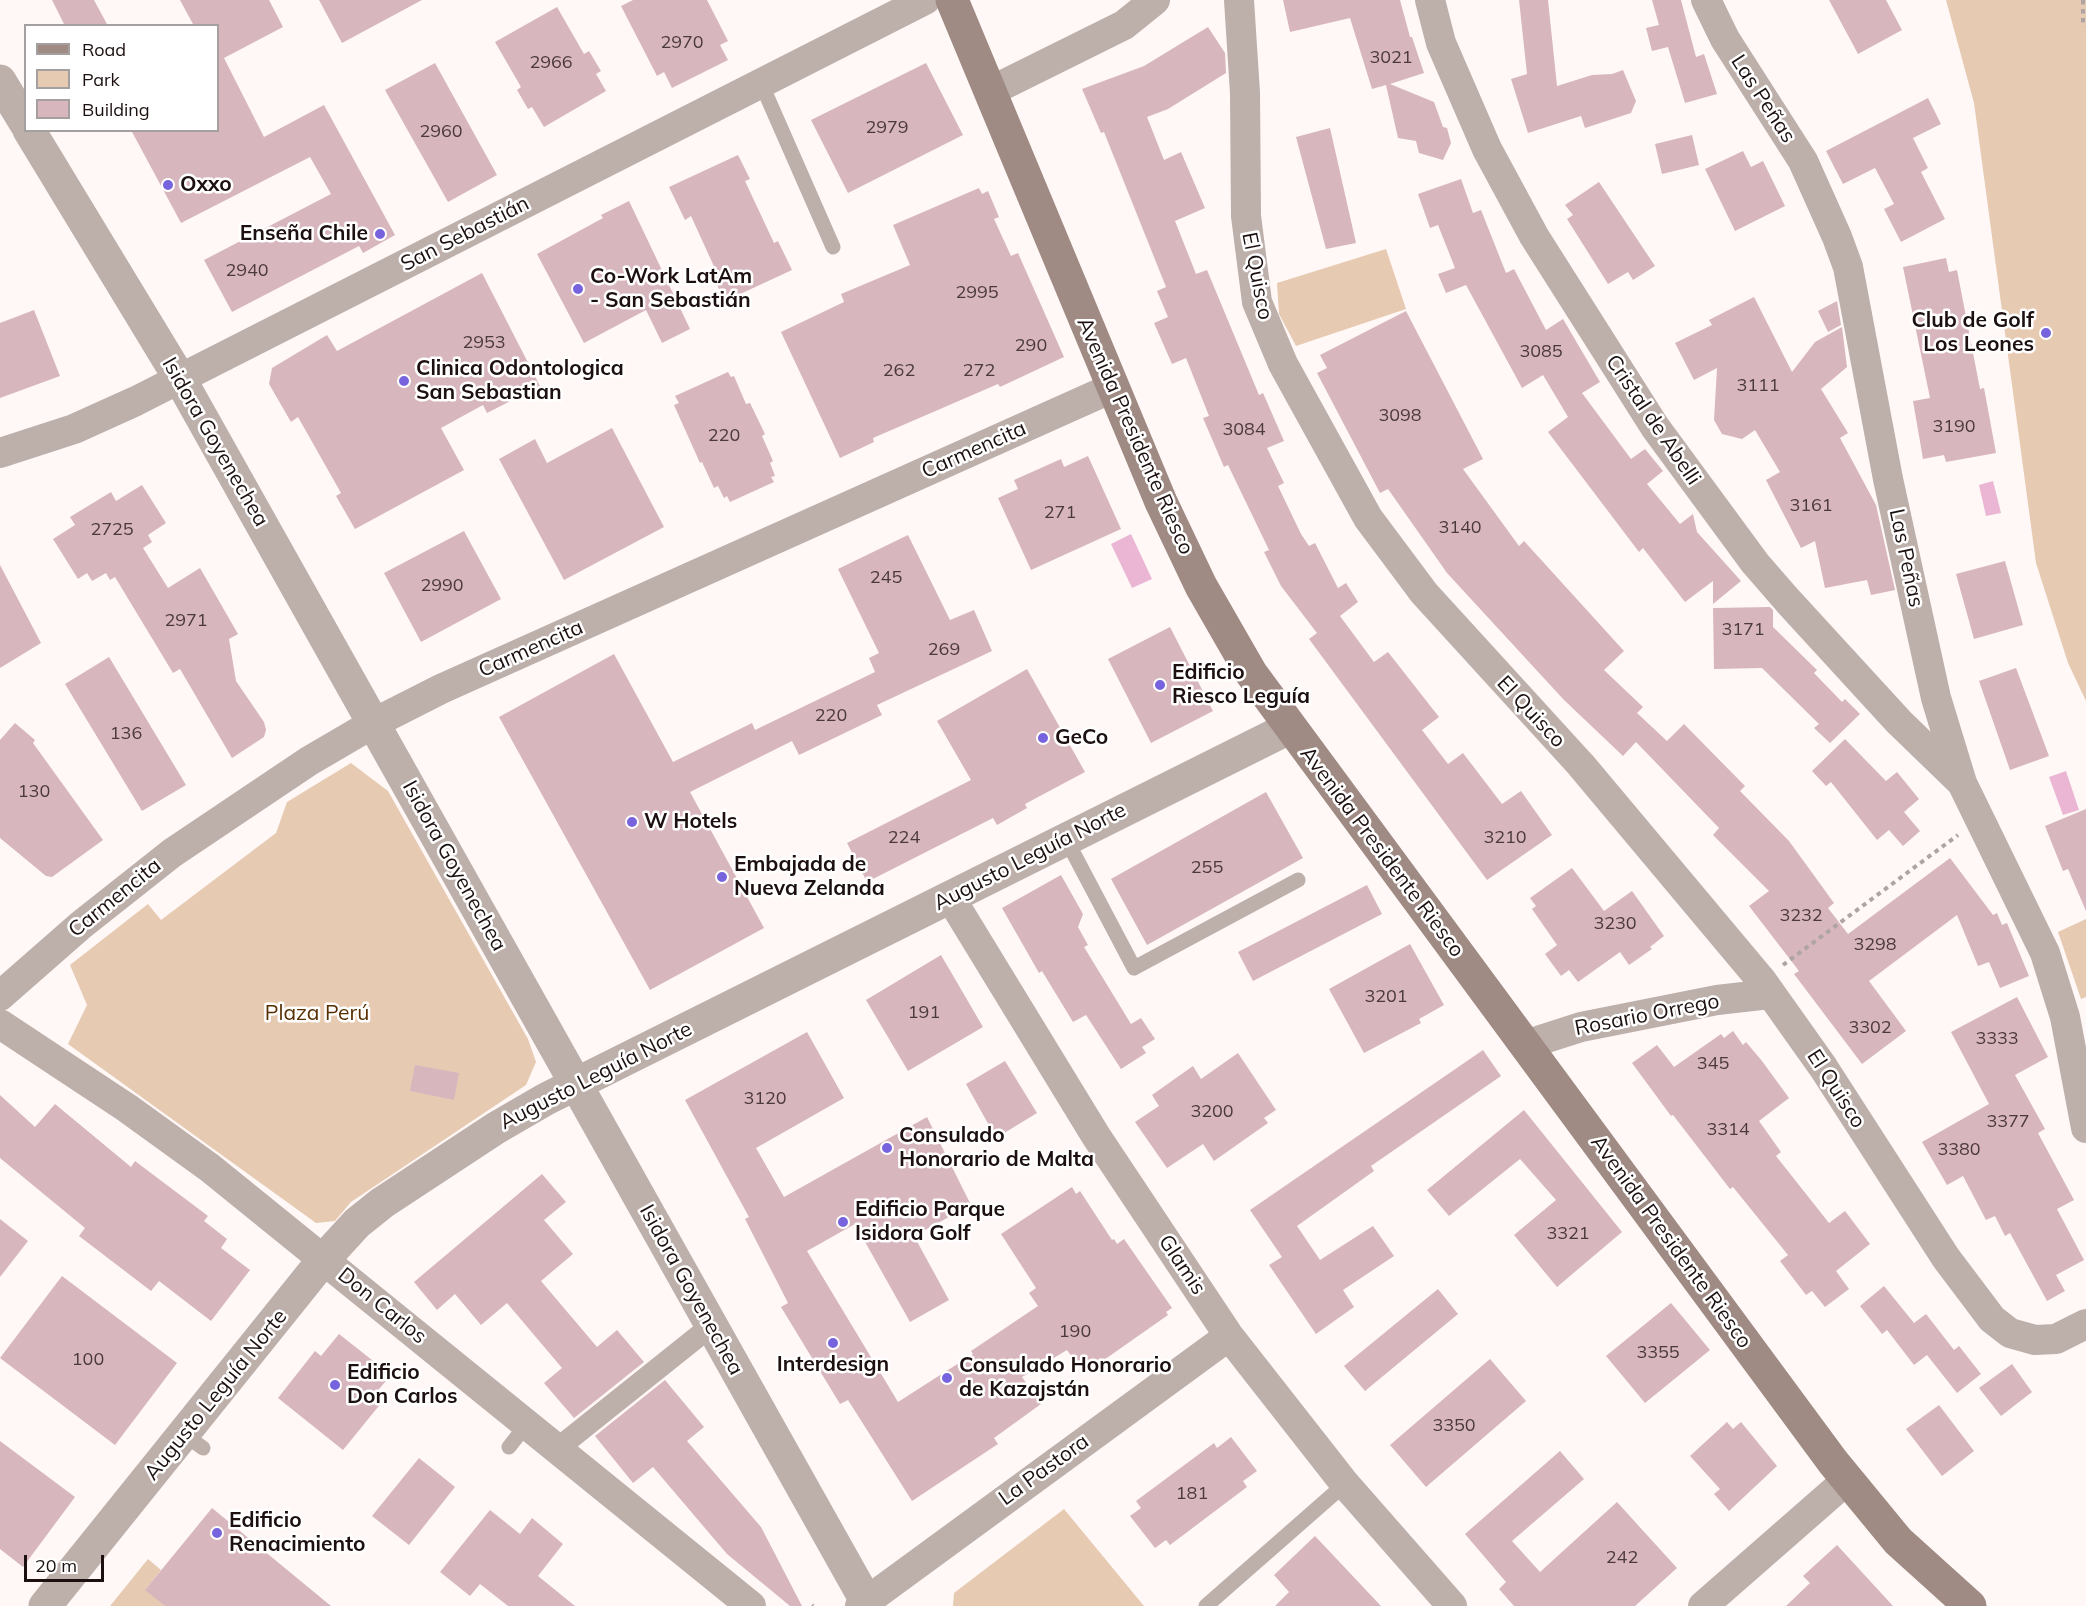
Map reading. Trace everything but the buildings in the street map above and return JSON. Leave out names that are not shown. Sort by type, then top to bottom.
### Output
[{"type":"main road","name":"Avenida Presidente Riesco","points":[[952,0],[1161,502],[1202,586],[1246,665],[1289,728],[1847,1480],[1898,1541],[1970,1606]]},
{"type":"street","name":"San Sebastián","points":[[0,453],[104,417],[925,0]]},
{"type":"street","points":[[991,91],[1124,25],[1155,0]]},
{"type":"street","name":"El Quisco","points":[[1239,0],[1245,93],[1246,216],[1257,302],[1283,364],[1368,518],[1424,593],[1581,765],[1766,988],[1823,1067],[1972,1294],[2001,1327],[2022,1338],[2035,1340],[2056,1339],[2086,1324]]},
{"type":"street","name":"Cristal de Abelli","points":[[1430,0],[1441,43],[1492,159],[1534,236],[1655,427],[1755,563],[1899,722],[1962,783]]},
{"type":"street","name":"Las Peñas","points":[[1706,0],[1730,47],[1803,161],[1825,207],[1848,267],[1888,479],[1936,698],[1962,783],[2045,953],[2065,1017],[2086,1128]]},
{"type":"street","points":[[0,81],[24,121]]},
{"type":"street","name":"Isidora Goyenechea","points":[[30,132],[180,379],[577,1084],[865,1604]]},
{"type":"street","name":"Carmencita","points":[[0,996],[81,925],[172,853],[300,767],[374,723],[433,693],[1112,388]]},
{"type":"street","name":"Augusto Leguía Norte","points":[[55,1602],[194,1442],[324,1260],[357,1223],[382,1203],[496,1128],[577,1084],[1289,728]]},
{"type":"street","name":"Glamis","points":[[950,897],[1096,1136],[1229,1336],[1346,1484],[1452,1606]]},
{"type":"street","name":"Rosario Orrego","points":[[1525,1045],[1581,1027],[1766,988]]},
{"type":"street","name":"Don Carlos","points":[[0,1024],[136,1115],[210,1168],[324,1260],[518,1436],[557,1449],[751,1606]]},
{"type":"street","points":[[557,1449],[711,1326]]},
{"type":"street","name":"La Pastora","points":[[865,1604],[1229,1336]]},
{"type":"street","points":[[1703,1606],[1847,1480]]},
{"type":"lane","points":[[761,83],[833,247]]},
{"type":"lane","points":[[1066,839],[1134,968],[1298,880]]},
{"type":"lane","points":[[1206,1606],[1346,1484]]},
{"type":"path","points":[[2083,0],[2083,23],[2086,26]]},
{"type":"path","points":[[1766,988],[1980,819]]},
{"type":"green space","name":"Club de Golf Los Leones","points":[[1946,0],[2086,0],[2086,701],[2068,663],[2036,563],[1974,103]]},
{"type":"green space","points":[[1386,249],[1406,309],[1296,346],[1279,314],[1277,283]]},
{"type":"green space","name":"Plaza Perú","points":[[351,763],[388,791],[528,1039],[536,1062],[526,1085],[351,1202],[335,1221],[316,1223],[68,1044],[87,1005],[70,965],[148,904],[161,920],[276,833],[287,802]]},
{"type":"green space","points":[[2086,919],[2086,997],[2081,999],[2058,932]]},
{"type":"green space","points":[[1064,1509],[1144,1606],[953,1606],[954,1593]]},
{"type":"green space","points":[[148,1559],[161,1570],[146,1589],[165,1606],[110,1606]]},
{"type":"shaded area","points":[[1993,481],[2001,513],[1986,516],[1979,485]]},
{"type":"shaded area","points":[[1131,534],[1152,579],[1132,588],[1111,544]]},
{"type":"shaded area","points":[[2066,771],[2079,810],[2063,815],[2049,777]]},
{"type":"place","name":"Oxxo","points":[[168,185]]},
{"type":"place","name":"Enseña Chile","points":[[380,234]]},
{"type":"place","name":"Co-Work LatAm - San Sebastián","points":[[578,289]]},
{"type":"place","name":"Club de Golf Los Leones","points":[[2046,333]]},
{"type":"place","name":"Clinica Odontologica San Sebastian","points":[[404,381]]},
{"type":"place","name":"Edificio Riesco Leguía","points":[[1160,685]]},
{"type":"place","name":"GeCo","points":[[1043,738]]},
{"type":"place","name":"W Hotels","points":[[632,822]]},
{"type":"place","name":"Embajada de Nueva Zelanda","points":[[722,877]]},
{"type":"place","name":"Consulado Honorario de Malta","points":[[887,1148]]},
{"type":"place","name":"Edificio Parque Isidora Golf","points":[[843,1222]]},
{"type":"place","name":"Interdesign","points":[[833,1343]]},
{"type":"place","name":"Consulado Honorario de Kazajstán","points":[[947,1378]]},
{"type":"place","name":"Edificio Don Carlos","points":[[335,1385]]},
{"type":"place","name":"Edificio Renacimiento","points":[[217,1533]]}]
